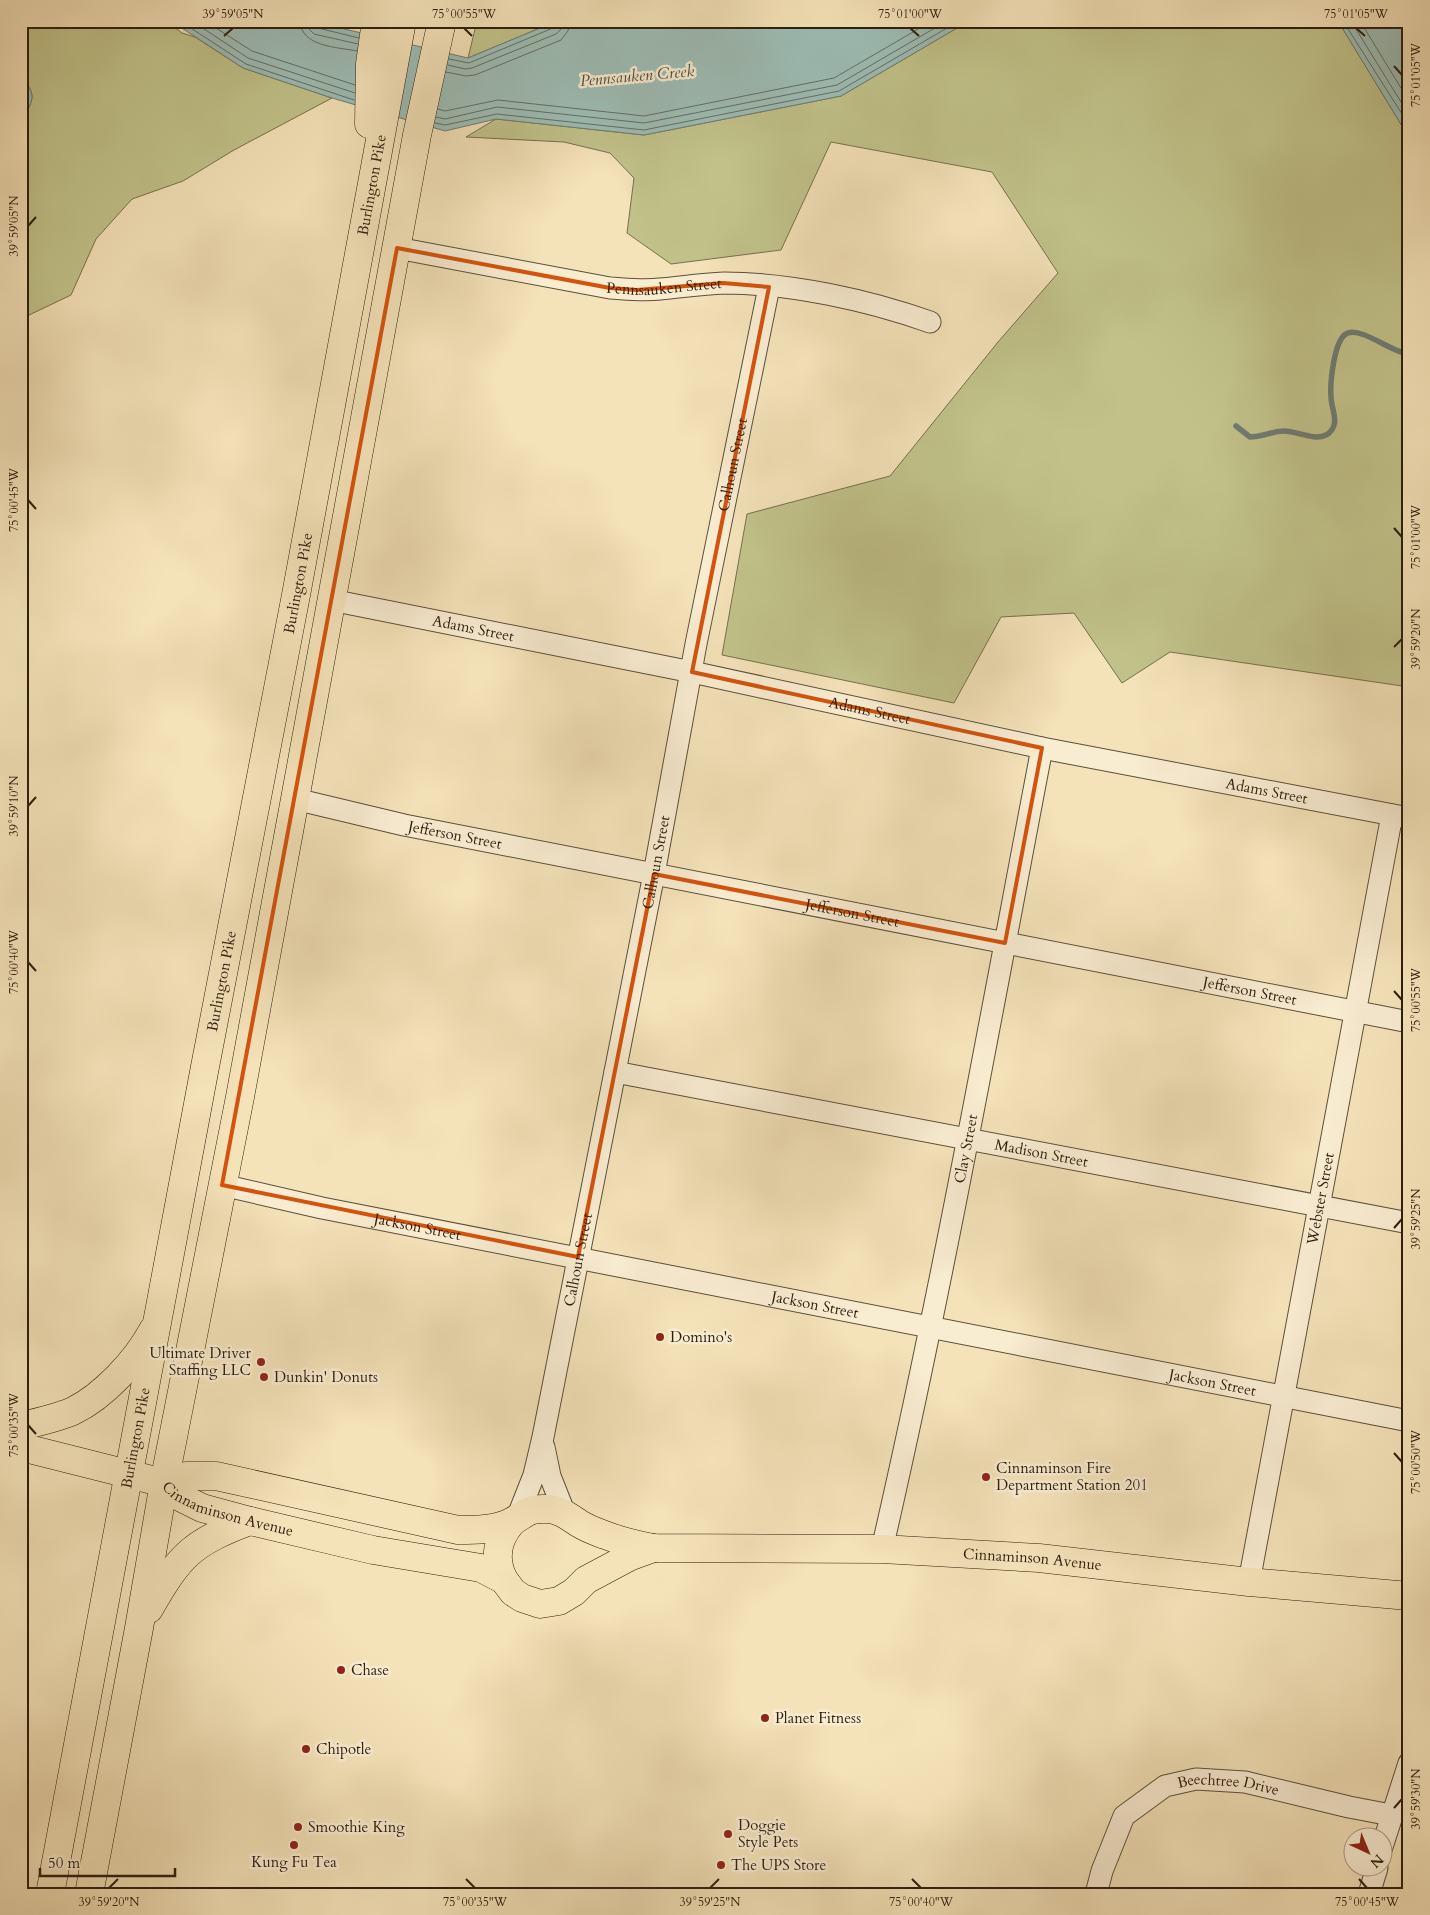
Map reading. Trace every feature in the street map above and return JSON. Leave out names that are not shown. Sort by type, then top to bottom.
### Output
[{"type":"main road","points":[[376,21],[381,66]]},
{"type":"main road","points":[[381,66],[402,21]]},
{"type":"main road","points":[[89,1894],[164,1483],[295,800],[417,135],[441,24]]},
{"type":"main road","name":"Burlington Pike","points":[[50,1894],[271,718],[296,595],[368,199],[381,66]]},
{"type":"main road","points":[[21,1426],[53,1418],[74,1410],[92,1399],[142,1349],[158,1320]]},
{"type":"main road","points":[[21,1447],[164,1483]]},
{"type":"main road","name":"Cinnaminson Avenue","points":[[653,1548],[631,1556],[586,1580],[574,1592],[559,1601],[547,1604],[531,1602],[513,1592],[504,1580],[481,1568],[373,1550],[250,1521],[202,1508],[176,1495],[164,1483],[186,1476],[216,1476],[458,1530],[492,1528],[515,1520],[528,1511],[536,1509],[553,1510],[626,1542],[653,1548],[882,1549],[1039,1558],[1249,1582],[1409,1596]]},
{"type":"main road","name":"Calhoun Street","points":[[573,1519],[589,1538],[592,1551],[592,1565],[586,1580]]},
{"type":"main road","name":"Calhoun Street","points":[[504,1580],[498,1565],[498,1550],[504,1533],[515,1520]]},
{"type":"main road","points":[[138,1628],[168,1575],[185,1555],[206,1539],[250,1521]]},
{"type":"street","name":"Pennsauken Street","points":[[397,248],[610,288],[637,290],[723,283],[823,294],[902,312],[930,322]]},
{"type":"street","name":"Calhoun Street","points":[[515,1520],[534,1475],[543,1437],[654,874],[696,644],[769,287]]},
{"type":"street","name":"Adams Street","points":[[331,600],[692,672],[1042,748],[1400,817]]},
{"type":"street","name":"Clay Street","points":[[882,1549],[931,1326],[1042,748]]},
{"type":"street","name":"Jefferson Street","points":[[295,800],[404,825],[1409,1022]]},
{"type":"street","name":"Webster Street","points":[[1249,1582],[1355,1011],[1400,817]]},
{"type":"street","name":"Madison Street","points":[[615,1072],[1409,1223]]},
{"type":"street","name":"Jackson Street","points":[[222,1185],[322,1208],[1409,1420]]},
{"type":"street","name":"Calhoun Street","points":[[543,1437],[550,1476],[573,1519]]},
{"type":"street","points":[[1387,1828],[1409,1763]]},
{"type":"street","name":"Beechtree Drive","points":[[1096,1894],[1102,1871],[1124,1816],[1165,1786],[1196,1779],[1245,1782],[1349,1808],[1391,1815]]},
{"type":"street","points":[[1369,1894],[1374,1878]]},
{"type":"highlighted area","points":[[397,248],[610,288],[637,290],[723,283],[769,287],[692,672],[1042,748],[1005,943],[654,874],[578,1257],[222,1185]]},
{"type":"green space","points":[[21,21],[166,21],[182,33],[195,37],[243,68],[332,98],[234,150],[183,181],[132,199],[96,239],[71,295],[25,317],[21,329],[21,122],[31,104],[32,94],[21,77]]},
{"type":"green space","points":[[477,21],[557,21],[468,58]]},
{"type":"green space","points":[[969,21],[1338,21],[1402,126],[1409,131],[1409,687],[1170,652],[1122,683],[1074,613],[1001,617],[954,703],[722,655],[747,514],[890,476],[998,342],[1058,273],[992,172],[831,142],[781,250],[671,264],[627,233],[634,178],[610,153],[564,142],[466,137],[496,119],[644,135],[841,96]]},
{"type":"water","name":"Pennsauken Creek","points":[[171,21],[317,21],[468,58],[557,21],[969,21],[841,96],[644,135],[496,119],[445,131],[332,98],[243,68]]},
{"type":"water","points":[[1338,21],[1409,21],[1409,131],[1402,126]]},
{"type":"water","points":[[21,77],[30,89],[32,99],[21,122]]},
{"type":"waterway","points":[[1236,426],[1250,437],[1284,431],[1316,437],[1326,435],[1334,427],[1335,422],[1331,382],[1336,351],[1343,336],[1354,332],[1362,334],[1402,353],[1409,354]]},
{"type":"place","name":"Domino's","points":[[660,1337]]},
{"type":"place","name":"Ultimate Driver Staffing LLC","points":[[261,1362]]},
{"type":"place","name":"Dunkin' Donuts","points":[[264,1377]]},
{"type":"place","name":"Cinnaminson Fire Department Station 201","points":[[986,1477]]},
{"type":"place","name":"Chase","points":[[341,1670]]},
{"type":"place","name":"Planet Fitness","points":[[765,1718]]},
{"type":"place","name":"Chipotle","points":[[306,1749]]},
{"type":"place","name":"Smoothie King","points":[[298,1827]]},
{"type":"place","name":"Doggie Style Pets","points":[[728,1834]]},
{"type":"place","name":"Kung Fu Tea","points":[[294,1845]]},
{"type":"place","name":"The UPS Store","points":[[721,1865]]}]
